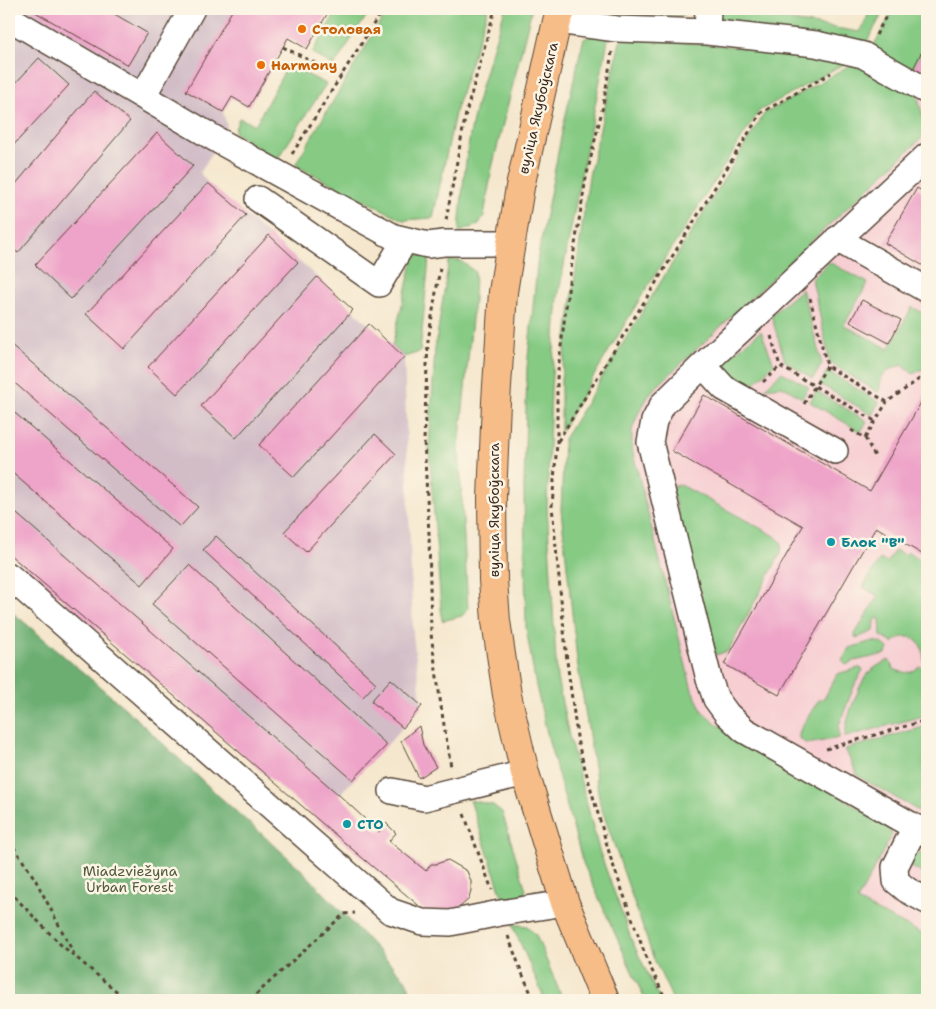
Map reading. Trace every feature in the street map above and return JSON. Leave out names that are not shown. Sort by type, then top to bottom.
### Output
[{"type":"main road","name":"вуліца Якубоўскага","points":[[560,15],[520,187],[503,292],[492,498],[493,580],[496,621],[507,695],[525,773],[565,902],[605,1000]]},
{"type":"lane","points":[[143,96],[192,9]]},
{"type":"lane","points":[[560,15],[616,29],[708,20],[863,55],[927,91]]},
{"type":"lane","points":[[9,18],[219,141],[394,238],[428,245],[511,243]]},
{"type":"lane","points":[[923,165],[837,239],[663,404],[654,421],[650,442],[709,679],[716,699],[727,714],[744,730],[921,830],[895,867],[896,881],[907,890],[927,901]]},
{"type":"lane","points":[[258,198],[380,284],[405,240]]},
{"type":"lane","points":[[837,239],[927,290]]},
{"type":"lane","points":[[702,365],[724,388],[834,451]]},
{"type":"lane","points":[[9,576],[390,911],[422,922],[450,923],[565,902]]},
{"type":"lane","points":[[392,791],[424,798],[525,773]]},
{"type":"path","points":[[291,156],[382,9]]},
{"type":"path","points":[[495,9],[466,113],[445,223],[444,244],[428,341],[424,440],[430,534],[431,634],[442,713],[456,790],[522,973],[534,1000]]},
{"type":"path","points":[[876,34],[890,9]]},
{"type":"path","points":[[616,29],[603,106],[586,178],[570,275],[557,378],[557,443],[552,506],[567,661],[578,744],[611,859],[647,960],[666,1000]]},
{"type":"path","points":[[283,47],[341,76]]},
{"type":"path","points":[[557,443],[761,113],[863,55]]},
{"type":"path","points":[[804,270],[826,366],[804,404]]},
{"type":"path","points":[[763,308],[780,366],[875,421]]},
{"type":"path","points":[[826,366],[887,402]]},
{"type":"path","points":[[865,438],[887,402],[922,377],[927,369]]},
{"type":"path","points":[[794,758],[927,720]]},
{"type":"path","points":[[9,840],[35,879],[76,956]]},
{"type":"path","points":[[9,891],[60,944],[127,1000]]},
{"type":"path","points":[[250,1000],[344,914],[390,911]]},
{"type":"shaded area","points":[[9,9],[330,9],[307,49],[288,38],[249,107],[232,98],[223,112],[227,127],[200,173],[208,183],[317,277],[404,357],[413,635],[422,706],[339,795],[315,817],[9,554]]},
{"type":"shaded area","points":[[927,43],[927,936],[642,793],[589,414],[921,53]]},
{"type":"green space","points":[[338,9],[371,9],[334,66],[312,53]]},
{"type":"green space","points":[[388,9],[488,9],[456,109],[433,218],[403,220],[295,165]]},
{"type":"green space","points":[[505,9],[532,9],[492,168],[484,216],[478,225],[459,232],[464,174],[473,118]]},
{"type":"green space","points":[[629,9],[691,9],[682,15],[663,16],[627,14]]},
{"type":"green space","points":[[719,9],[860,32],[871,9],[885,9],[865,45],[713,22]]},
{"type":"green space","points":[[894,9],[927,9],[927,43],[911,73],[871,50]]},
{"type":"green space","points":[[591,35],[609,35],[558,297],[551,389],[547,506],[557,678],[569,736],[599,850],[632,941],[660,1000],[645,1000],[583,863],[549,742],[536,686],[526,628],[524,489],[527,368],[538,256],[563,127],[581,49],[584,39]]},
{"type":"green space","points":[[625,38],[856,57],[759,111],[644,292],[561,431],[561,380],[589,176],[620,42]]},
{"type":"green space","points":[[862,58],[916,90],[926,129],[925,135],[651,392],[638,414],[632,430],[632,449],[692,690],[703,712],[717,724],[888,825],[892,835],[857,901],[927,936],[927,1000],[673,1000],[653,957],[600,804],[577,660],[561,510],[564,439],[764,114]]},
{"type":"green space","points":[[288,65],[326,84],[279,157],[273,158],[234,132],[239,118],[255,125]]},
{"type":"green space","points":[[417,255],[425,255],[429,259],[420,352],[404,357],[392,346],[413,259]]},
{"type":"green space","points":[[449,260],[461,261],[475,272],[459,448],[468,609],[462,616],[442,621],[429,447],[435,349]]},
{"type":"green space","points":[[829,262],[868,283],[844,325],[889,349],[912,307],[927,315],[927,361],[923,369],[913,374],[902,365],[891,369],[883,376],[880,384],[881,388],[878,392],[830,363],[812,279]]},
{"type":"green space","points":[[802,289],[822,364],[813,379],[785,361],[771,315]]},
{"type":"green space","points":[[761,331],[774,364],[746,392],[716,368]]},
{"type":"green space","points":[[827,371],[879,402],[872,415],[820,384]]},
{"type":"green space","points":[[782,372],[809,387],[802,398],[782,386],[765,388]]},
{"type":"green space","points":[[816,391],[867,421],[861,432],[810,402]]},
{"type":"green space","points":[[677,485],[681,485],[775,536],[782,543],[781,553],[728,651],[716,655],[672,490]]},
{"type":"green space","points":[[895,550],[905,555],[908,552],[927,564],[927,663],[924,661],[920,644],[913,638],[901,638],[893,643],[881,636],[880,619],[877,618],[875,621],[874,631],[857,638],[855,637],[878,596],[863,587],[880,559],[887,563]]},
{"type":"green space","name":"Miadzviežyna Urban Forest","points":[[9,610],[126,709],[302,870],[406,980],[415,1000],[9,1000]]},
{"type":"green space","points":[[873,641],[882,643],[888,648],[886,654],[854,661],[846,665],[842,661],[849,648]]},
{"type":"green space","points":[[889,660],[894,669],[901,672],[911,672],[920,666],[927,671],[927,715],[845,737],[849,714],[863,681],[870,672]]},
{"type":"green space","points":[[858,668],[863,670],[855,684],[839,726],[839,738],[807,744],[804,742],[799,738],[801,728],[818,701],[825,697],[837,674]]},
{"type":"green space","points":[[927,726],[927,816],[858,776],[845,749]]},
{"type":"green space","points":[[470,800],[493,805],[502,812],[526,890],[518,900],[504,902]]},
{"type":"green space","points":[[923,852],[927,854],[927,876],[906,864],[912,855]]},
{"type":"green space","points":[[512,924],[527,926],[536,935],[563,1000],[545,1000]]},
{"type":"building","points":[[30,9],[113,9],[111,12],[147,33],[128,65]]},
{"type":"building","points":[[233,9],[330,9],[307,49],[288,38],[249,107],[232,97],[223,112],[186,91]]},
{"type":"building","points":[[921,53],[927,56],[927,76],[913,69]]},
{"type":"building","points":[[39,58],[69,85],[9,150],[9,90]]},
{"type":"building","points":[[94,91],[130,121],[18,253],[9,246],[9,192]]},
{"type":"building","points":[[157,133],[193,166],[71,299],[35,265]]},
{"type":"building","points":[[208,183],[246,215],[124,349],[86,314]]},
{"type":"building","points":[[917,188],[927,194],[927,268],[885,243]]},
{"type":"building","points":[[269,235],[298,262],[177,394],[148,367]]},
{"type":"building","points":[[317,277],[353,310],[236,438],[201,406]]},
{"type":"building","points":[[862,300],[901,320],[889,343],[850,322]]},
{"type":"building","points":[[369,324],[404,357],[294,477],[259,445]]},
{"type":"building","points":[[9,343],[198,507],[180,527],[9,378]]},
{"type":"building","name":"Блок \"В\"","points":[[927,392],[927,557],[876,527],[779,695],[724,664],[803,526],[672,451],[704,395],[870,491]]},
{"type":"building","points":[[9,408],[173,549],[142,585],[9,470]]},
{"type":"building","points":[[375,434],[396,454],[306,552],[284,532]]},
{"type":"building","points":[[9,507],[379,832],[386,823],[396,833],[389,841],[426,871],[431,864],[448,860],[467,871],[471,881],[469,899],[453,913],[424,910],[359,855],[9,554]]},
{"type":"building","points":[[216,536],[376,683],[363,697],[203,550]]},
{"type":"building","points":[[189,565],[387,745],[353,780],[152,604]]},
{"type":"building","points":[[391,679],[422,706],[403,728],[371,701]]},
{"type":"building","points":[[419,726],[423,745],[436,767],[419,778],[401,741]]},
{"type":"place","name":"Cтоловая","points":[[302,29]]},
{"type":"place","name":"Harmony","points":[[261,65]]},
{"type":"place","name":"Блок \"В\"","points":[[831,542]]},
{"type":"place","name":"СТО","points":[[347,824]]}]
